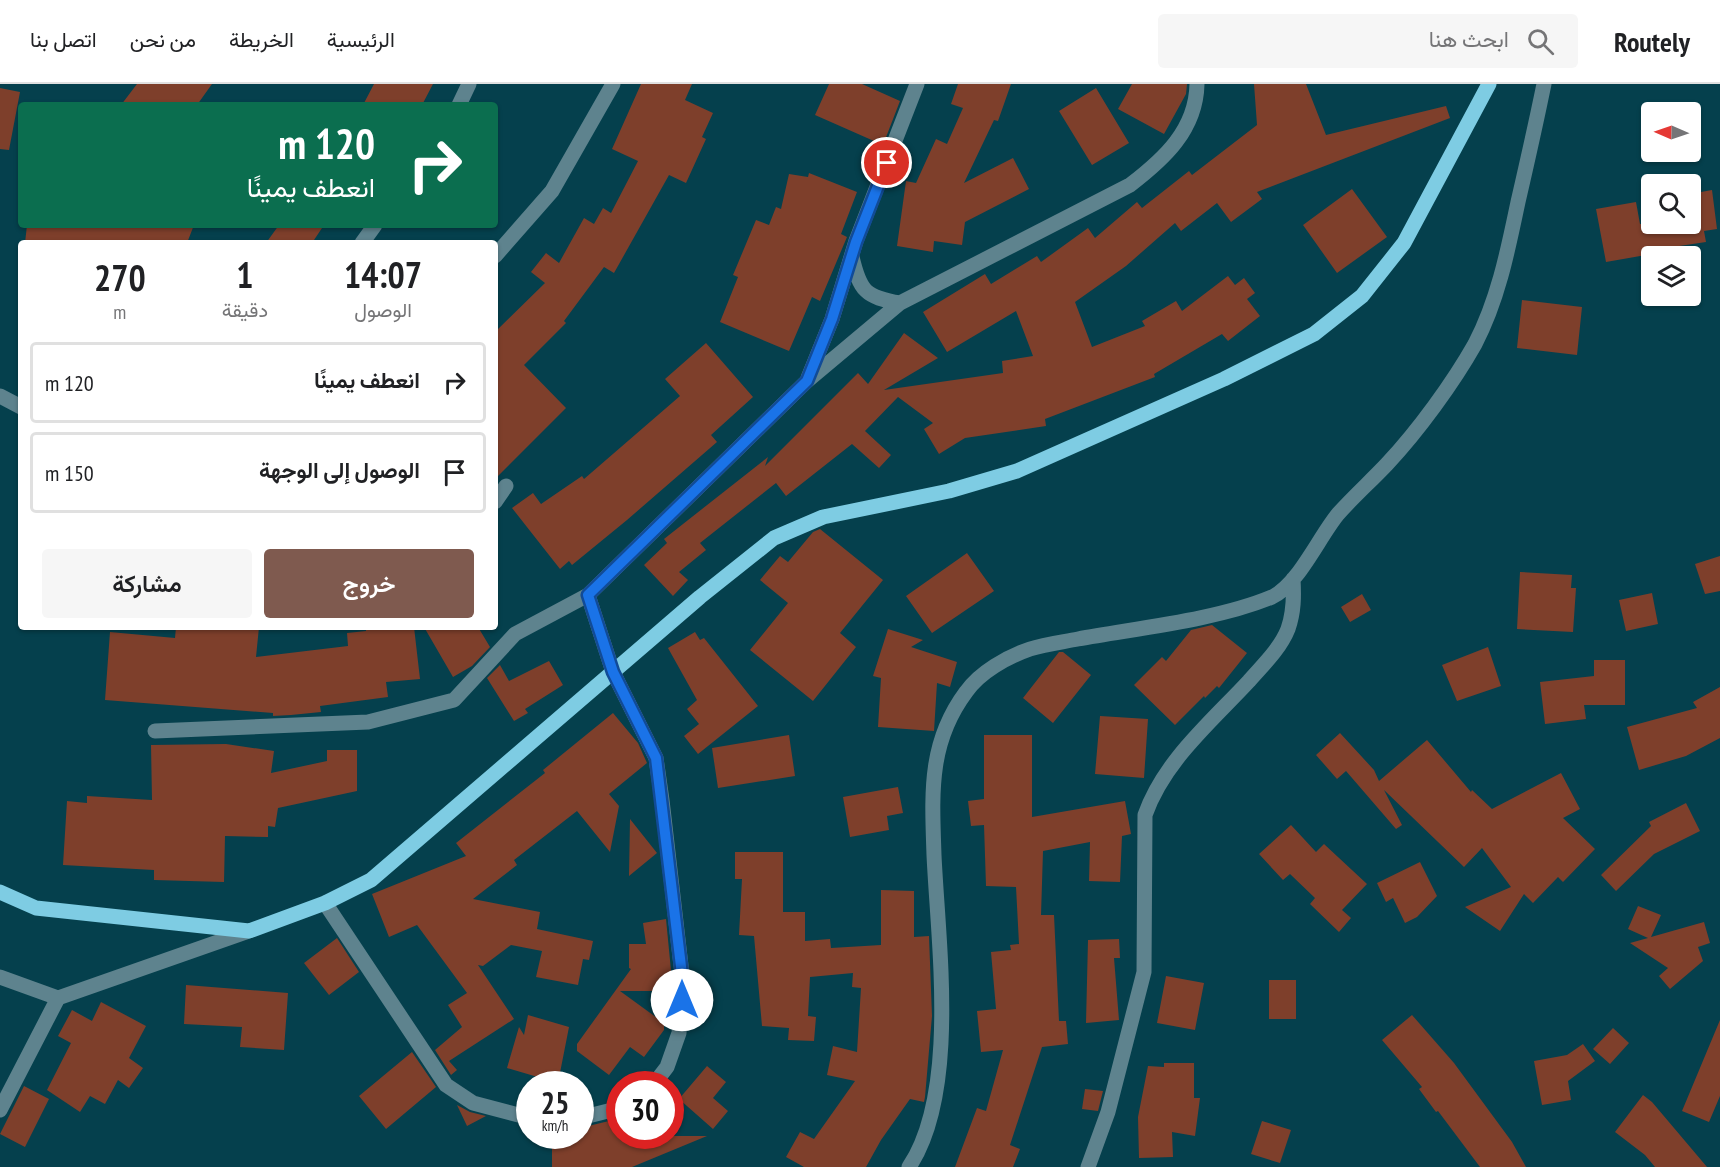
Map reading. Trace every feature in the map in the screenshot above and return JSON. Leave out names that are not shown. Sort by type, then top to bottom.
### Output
[{"type":"main road","points":[[0,892],[36,908],[249,931],[324,903],[371,880],[700,597],[774,538],[824,517],[949,491],[1017,471],[1224,379],[1314,334],[1362,296],[1404,243],[1488,84]]},
{"type":"street","points":[[460,102],[469,84]]},
{"type":"street","points":[[498,253],[552,191],[614,84]]},
{"type":"street","points":[[807,381],[832,319],[852,257],[917,84]]},
{"type":"street","points":[[155,732],[368,722],[454,700],[516,634],[588,595],[807,381],[900,303],[1139,178],[1157,164],[1176,143],[1191,118],[1197,97],[1197,84]]},
{"type":"street","points":[[909,1167],[918,1153],[932,1118],[939,1083],[940,999],[932,798],[934,763],[947,725],[967,689],[998,663],[1030,649],[1215,613],[1275,596],[1293,579],[1338,515],[1390,460],[1440,396],[1474,345],[1491,309],[1509,247],[1544,84]]},
{"type":"street","points":[[852,257],[858,283],[868,294],[878,299],[900,303]]},
{"type":"street","points":[[0,396],[18,405]]},
{"type":"street","points":[[498,498],[506,486]]},
{"type":"street","points":[[1088,1167],[1108,1112],[1144,972],[1145,815],[1153,793],[1171,765],[1272,656],[1287,631],[1294,608],[1293,579]]},
{"type":"street","points":[[588,595],[613,672],[656,758],[683,983],[679,1033],[664,1071]]},
{"type":"street","points":[[324,903],[446,1085],[473,1103],[516,1117]]},
{"type":"street","points":[[0,977],[58,998],[249,931]]},
{"type":"street","points":[[0,1110],[58,998]]},
{"type":"building","points":[[137,84],[212,84],[199,102],[123,102]]},
{"type":"building","points":[[374,84],[433,84],[424,102],[365,102]]},
{"type":"building","points":[[641,84],[692,84],[685,100],[713,113],[702,137],[706,139],[686,183],[669,175],[614,273],[604,267],[564,321],[566,323],[524,365],[566,408],[498,476],[498,329],[545,283],[531,272],[546,253],[559,263],[584,218],[594,224],[603,208],[611,213],[638,161],[612,149]]},
{"type":"building","points":[[829,84],[862,84],[900,101],[883,145],[815,115]]},
{"type":"building","points":[[958,84],[1011,84],[998,121],[994,120],[964,183],[1013,158],[1029,189],[965,222],[962,245],[934,241],[933,252],[897,246],[906,181],[916,183],[936,139],[947,144],[963,108],[951,104]]},
{"type":"building","points":[[1132,84],[1187,84],[1186,94],[1164,134],[1118,109]]},
{"type":"building","points":[[1254,84],[1306,84],[1326,135],[1446,106],[1450,118],[1257,192],[1262,199],[1231,222],[1217,203],[1181,231],[1175,223],[1126,266],[1075,302],[1092,347],[1145,326],[1142,321],[1176,301],[1182,311],[1228,276],[1235,285],[1244,278],[1255,293],[1247,299],[1260,316],[1228,341],[1222,334],[1154,374],[1155,377],[1045,419],[1046,426],[965,438],[939,454],[924,429],[933,423],[898,397],[865,431],[891,455],[879,468],[852,444],[786,496],[776,483],[700,543],[706,550],[679,572],[688,580],[673,596],[644,565],[667,543],[664,539],[768,457],[765,466],[858,373],[868,384],[904,333],[938,358],[884,390],[1003,373],[1002,361],[1033,356],[1016,311],[947,352],[923,312],[985,274],[991,284],[1037,256],[1041,262],[1088,228],[1095,238],[1137,202],[1142,208],[1189,171],[1192,175],[1257,125]]},
{"type":"building","points":[[0,88],[20,92],[9,150],[0,149]]},
{"type":"building","points":[[1096,88],[1129,143],[1092,165],[1059,111]]},
{"type":"building","points":[[809,173],[857,192],[841,234],[847,237],[820,301],[812,297],[789,351],[720,322],[738,277],[733,275],[756,220],[769,225],[776,207],[781,209],[789,174],[808,177]]},
{"type":"building","points":[[1352,189],[1387,237],[1337,273],[1303,225]]},
{"type":"building","points":[[1712,190],[1717,229],[1704,231],[1706,242],[1679,246],[1641,246],[1641,256],[1606,262],[1596,209],[1636,202],[1641,234],[1701,234],[1701,192]]},
{"type":"building","points":[[27,228],[193,228],[188,240],[25,240]]},
{"type":"building","points":[[277,228],[322,228],[314,240],[268,240]]},
{"type":"building","points":[[1522,300],[1582,307],[1577,355],[1517,348]]},
{"type":"building","points":[[706,343],[753,397],[711,435],[717,442],[572,565],[569,561],[560,569],[512,508],[533,493],[541,504],[582,476],[584,479],[680,396],[665,379]]},
{"type":"building","points":[[820,529],[883,580],[840,633],[856,647],[813,701],[750,650],[788,603],[760,580],[780,556],[788,562],[813,532]]},
{"type":"building","points":[[967,553],[994,591],[932,633],[906,596]]},
{"type":"building","points":[[1720,556],[1720,591],[1705,594],[1695,564]]},
{"type":"building","points":[[1520,572],[1572,575],[1571,588],[1576,588],[1573,632],[1517,629]]},
{"type":"building","points":[[1652,593],[1658,624],[1626,631],[1619,600]]},
{"type":"building","points":[[1362,594],[1371,610],[1350,622],[1341,607]]},
{"type":"building","points":[[1212,625],[1247,653],[1219,688],[1217,686],[1205,698],[1204,696],[1175,725],[1134,685],[1162,657],[1166,661],[1191,630]]},
{"type":"building","points":[[888,629],[923,640],[911,647],[957,662],[950,687],[937,683],[934,731],[878,727],[881,678],[873,676]]},
{"type":"building","points":[[176,630],[259,630],[256,657],[348,646],[347,633],[366,630],[414,630],[420,679],[386,682],[388,697],[320,706],[321,712],[291,715],[273,716],[273,713],[105,700],[110,632],[175,638]]},
{"type":"building","points":[[426,630],[480,630],[490,647],[472,666],[453,677]]},
{"type":"building","points":[[695,632],[700,640],[704,638],[758,706],[698,754],[684,736],[699,724],[687,709],[697,700],[668,648]]},
{"type":"building","points":[[1488,647],[1501,686],[1457,701],[1442,665]]},
{"type":"building","points":[[1059,652],[1063,652],[1091,675],[1053,723],[1023,698]]},
{"type":"building","points":[[1594,660],[1625,660],[1625,705],[1584,705],[1586,719],[1545,724],[1540,682],[1594,676]]},
{"type":"building","points":[[549,661],[563,685],[525,709],[528,713],[514,721],[487,678],[500,665],[509,681]]},
{"type":"building","points":[[1720,687],[1720,738],[1686,756],[1639,770],[1627,727],[1697,708],[1693,702]]},
{"type":"building","points":[[613,713],[638,743],[647,763],[609,794],[619,806],[610,852],[577,811],[514,860],[517,865],[473,899],[540,912],[537,929],[593,941],[589,960],[583,959],[578,985],[536,977],[542,951],[511,945],[483,966],[478,965],[514,1019],[449,1061],[457,1070],[451,1075],[435,1050],[462,1027],[448,1005],[467,993],[417,925],[389,937],[372,894],[466,856],[456,843],[545,773],[543,770]]},
{"type":"building","points":[[1100,716],[1148,719],[1144,778],[1095,774]]},
{"type":"building","points":[[1340,733],[1374,770],[1379,781],[1427,740],[1471,792],[1472,790],[1492,809],[1561,773],[1580,809],[1563,818],[1595,849],[1563,882],[1558,877],[1533,903],[1524,894],[1500,931],[1465,907],[1511,887],[1482,848],[1464,867],[1384,790],[1402,825],[1396,829],[1346,771],[1337,779],[1316,755]]},
{"type":"building","points":[[789,735],[795,776],[718,788],[712,748]]},
{"type":"building","points":[[984,735],[1032,735],[1032,817],[1125,801],[1131,834],[1122,836],[1120,882],[1089,881],[1090,842],[1043,851],[1041,915],[1054,915],[1059,1021],[1066,1021],[1068,1044],[1042,1047],[1010,1145],[1020,1149],[1013,1167],[955,1167],[977,1108],[986,1111],[1003,1050],[981,1052],[977,1011],[996,1009],[991,952],[1011,950],[1010,945],[1019,944],[1016,887],[986,886],[984,825],[971,826],[968,801],[984,799]]},
{"type":"building","points":[[226,744],[274,751],[271,773],[327,761],[327,750],[357,750],[357,791],[278,808],[275,827],[268,826],[268,837],[225,836],[224,882],[154,880],[154,870],[63,865],[67,801],[87,803],[87,796],[152,800],[151,745]]},
{"type":"building","points":[[898,787],[903,813],[887,816],[889,830],[850,837],[843,797]]},
{"type":"building","points":[[1686,803],[1700,831],[1654,854],[1616,891],[1601,875],[1651,826],[1649,822]]},
{"type":"building","points":[[630,819],[657,853],[629,876]]},
{"type":"building","points":[[1291,825],[1316,852],[1324,844],[1367,884],[1342,910],[1351,918],[1339,932],[1310,904],[1315,898],[1290,874],[1283,880],[1259,854]]},
{"type":"building","points":[[735,852],[783,852],[783,912],[805,912],[805,941],[830,939],[831,948],[881,945],[881,890],[914,891],[914,937],[929,936],[932,1016],[925,1097],[924,1102],[910,1099],[881,1140],[866,1167],[804,1167],[786,1157],[800,1132],[814,1139],[855,1081],[827,1075],[833,1046],[857,1052],[861,988],[852,987],[853,973],[810,977],[808,1016],[816,1017],[814,1041],[788,1040],[789,1028],[762,1026],[754,936],[739,935],[742,879],[735,879]]},
{"type":"building","points":[[1420,862],[1437,896],[1417,917],[1405,923],[1393,898],[1386,902],[1377,883]]},
{"type":"building","points":[[1638,906],[1661,915],[1651,937],[1704,922],[1710,943],[1698,947],[1703,961],[1670,989],[1659,976],[1668,968],[1630,943],[1648,938],[1628,929]]},
{"type":"building","points":[[666,919],[673,991],[620,991],[664,1023],[664,1030],[644,1057],[630,1047],[612,1071],[606,1073],[577,1051],[577,1044],[631,969],[629,968],[629,944],[646,944],[643,923]]},
{"type":"building","points":[[337,938],[359,972],[329,995],[304,963]]},
{"type":"building","points":[[1119,939],[1120,958],[1114,958],[1119,1020],[1086,1023],[1088,940]]},
{"type":"building","points":[[1166,976],[1204,983],[1195,1030],[1157,1023]]},
{"type":"building","points":[[1269,980],[1296,980],[1296,1019],[1269,1019]]},
{"type":"building","points":[[186,985],[288,993],[284,1050],[240,1047],[242,1027],[184,1024]]},
{"type":"building","points":[[101,1002],[146,1026],[129,1058],[143,1068],[129,1088],[118,1080],[105,1104],[90,1096],[80,1112],[47,1090],[71,1043],[58,1036],[72,1010],[92,1021]]},
{"type":"building","points":[[528,1015],[569,1027],[560,1071],[517,1071],[507,1068],[519,1027],[524,1035]]},
{"type":"building","points":[[1412,1015],[1454,1063],[1512,1142],[1526,1167],[1480,1167],[1419,1089],[1422,1087],[1382,1040]]},
{"type":"building","points":[[1720,1020],[1720,1096],[1709,1122],[1682,1111]]},
{"type":"building","points":[[1613,1028],[1629,1043],[1610,1064],[1593,1049]]},
{"type":"building","points":[[1583,1044],[1595,1061],[1568,1081],[1571,1100],[1542,1105],[1534,1061],[1567,1055]]},
{"type":"building","points":[[412,1052],[436,1087],[386,1129],[359,1096]]},
{"type":"building","points":[[1164,1063],[1194,1063],[1194,1098],[1200,1098],[1195,1136],[1172,1132],[1173,1157],[1139,1158],[1138,1117],[1148,1066],[1164,1067]]},
{"type":"building","points":[[707,1066],[726,1082],[713,1098],[728,1111],[713,1129],[684,1103],[684,1093]]},
{"type":"building","points":[[24,1086],[49,1099],[25,1147],[0,1134]]},
{"type":"building","points":[[1085,1089],[1103,1091],[1098,1111],[1082,1109]]},
{"type":"building","points":[[1643,1095],[1652,1102],[1707,1167],[1655,1167],[1645,1155],[1615,1132]]},
{"type":"building","points":[[457,1105],[470,1112],[486,1116],[467,1126]]},
{"type":"building","points":[[1262,1121],[1291,1130],[1280,1163],[1251,1154]]},
{"type":"building","points":[[606,1122],[606,1149],[676,1149],[632,1167],[552,1167],[552,1149],[594,1149],[594,1125]]},
{"type":"building","points":[[684,1136],[707,1136],[684,1146]]},
{"type":"route","points":[[682,1000],[683,983],[656,758],[613,672],[588,595],[807,381],[832,319],[856,242],[887,163]]}]
